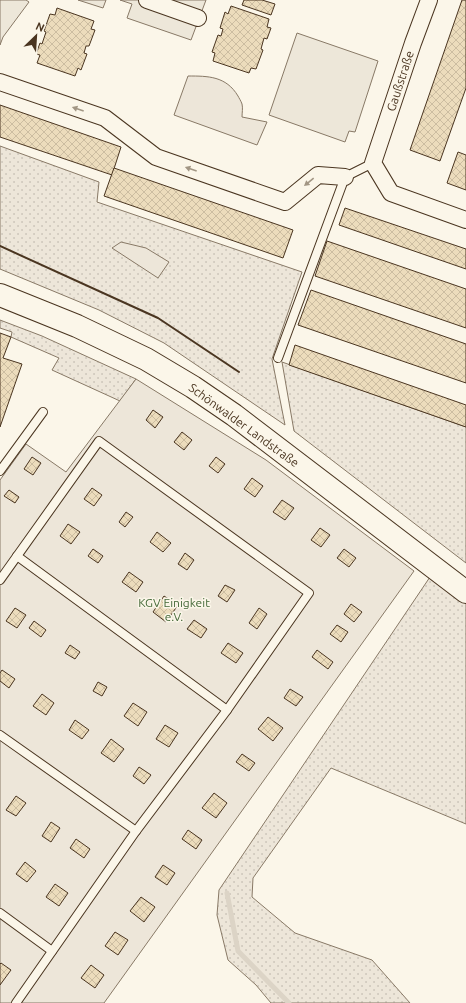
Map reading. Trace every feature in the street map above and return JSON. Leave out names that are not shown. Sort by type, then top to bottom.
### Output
[{"type":"main road","name":"Schönwalder Landstraße","points":[[0,295],[77,326],[146,359],[193,387],[234,415],[466,592]]},
{"type":"street","points":[[147,0],[198,18]]},
{"type":"street","name":"Gaußstraße","points":[[373,163],[429,0]]},
{"type":"street","points":[[0,82],[105,118],[156,157],[285,202],[318,175],[345,177]]},
{"type":"street","points":[[373,163],[391,193],[466,220]]},
{"type":"lane","points":[[278,358],[345,177],[373,163]]},
{"type":"lane","points":[[0,471],[43,412]]},
{"type":"lane","points":[[0,580],[99,441],[309,593],[227,710],[136,831],[16,1003]]},
{"type":"lane","points":[[17,556],[227,710]]},
{"type":"lane","points":[[0,734],[136,831]]},
{"type":"lane","points":[[0,913],[52,951]]},
{"type":"green space","points":[[188,76],[216,78],[228,84],[242,103],[242,117],[267,122],[257,145],[174,115]]},
{"type":"green space","points":[[0,146],[99,182],[97,202],[302,272],[272,359],[285,425],[164,343],[99,310],[0,269]]},
{"type":"green space","points":[[121,242],[146,248],[169,262],[158,278],[112,248]]},
{"type":"green space","points":[[0,320],[42,336],[136,379],[120,401],[52,370],[59,358],[11,337],[12,332],[0,328]]},
{"type":"green space","points":[[282,362],[466,427],[466,563],[294,431]]},
{"type":"green space","name":"KGV Einigkeit e.V.","points":[[136,379],[266,460],[414,571],[104,1003],[0,1003],[0,480],[26,444],[66,472]]},
{"type":"green space","points":[[432,574],[466,601],[466,824],[331,768],[253,878],[252,897],[295,933],[372,960],[410,1003],[271,1003],[256,985],[228,960],[217,915],[219,890]]},
{"type":"shaded area","points":[[0,0],[26,0],[29,2],[3,37],[0,45]]},
{"type":"shaded area","points":[[78,0],[106,0],[103,8]]},
{"type":"shaded area","points":[[120,0],[206,0],[191,40],[127,18],[132,4]]},
{"type":"shaded area","points":[[297,33],[378,61],[355,132],[349,131],[345,142],[269,115]]},
{"type":"building","points":[[244,0],[262,0],[275,4],[271,15],[242,5]]},
{"type":"building","points":[[462,0],[466,0],[466,88],[440,161],[410,150]]},
{"type":"building","points":[[231,6],[269,19],[267,27],[271,28],[267,39],[264,38],[261,49],[263,50],[256,69],[251,68],[249,73],[213,61],[215,53],[212,52],[218,35],[221,36],[223,29],[220,28],[225,12],[228,14]]},
{"type":"building","points":[[57,8],[94,21],[91,29],[95,30],[89,46],[86,46],[84,53],[87,54],[81,70],[78,68],[75,76],[37,63],[40,55],[36,54],[40,43],[42,44],[46,32],[44,31],[50,14],[55,15]]},
{"type":"building","points":[[0,105],[121,147],[112,175],[0,137]]},
{"type":"building","points":[[458,152],[466,155],[466,190],[447,183]]},
{"type":"building","points":[[114,168],[293,230],[283,258],[104,196]]},
{"type":"building","points":[[345,208],[466,249],[466,269],[339,225]]},
{"type":"building","points":[[327,241],[466,289],[466,328],[315,276]]},
{"type":"building","points":[[311,290],[466,344],[466,383],[298,325]]},
{"type":"building","points":[[0,333],[11,337],[3,358],[22,364],[0,427]]},
{"type":"building","points":[[295,345],[466,405],[466,427],[289,365]]},
{"type":"building","points":[[153,410],[163,417],[155,428],[146,420]]},
{"type":"building","points":[[182,432],[192,440],[184,450],[174,442]]},
{"type":"building","points":[[32,457],[41,463],[33,475],[24,469]]},
{"type":"building","points":[[216,457],[225,464],[218,473],[209,466]]},
{"type":"building","points":[[252,478],[263,486],[255,497],[244,489]]},
{"type":"building","points":[[92,488],[102,495],[94,506],[84,499]]},
{"type":"building","points":[[9,490],[19,497],[15,503],[4,496]]},
{"type":"building","points":[[282,500],[294,508],[285,520],[273,512]]},
{"type":"building","points":[[126,512],[133,517],[125,527],[119,522]]},
{"type":"building","points":[[68,524],[80,532],[71,544],[60,536]]},
{"type":"building","points":[[320,528],[330,535],[321,547],[311,540]]},
{"type":"building","points":[[157,532],[171,543],[163,552],[150,542]]},
{"type":"building","points":[[93,549],[103,556],[98,563],[88,556]]},
{"type":"building","points":[[344,549],[356,558],[349,567],[337,558]]},
{"type":"building","points":[[185,553],[194,560],[187,570],[178,564]]},
{"type":"building","points":[[129,572],[143,582],[136,592],[122,582]]},
{"type":"building","points":[[225,585],[235,590],[227,602],[218,596]]},
{"type":"building","points":[[164,596],[178,605],[166,622],[153,612]]},
{"type":"building","points":[[351,604],[362,612],[354,622],[344,614]]},
{"type":"building","points":[[15,608],[26,615],[17,628],[6,621]]},
{"type":"building","points":[[259,608],[267,614],[257,629],[249,623]]},
{"type":"building","points":[[194,620],[207,629],[201,638],[187,629]]},
{"type":"building","points":[[34,621],[46,630],[41,637],[29,628]]},
{"type":"building","points":[[337,625],[348,632],[341,642],[330,634]]},
{"type":"building","points":[[228,643],[243,653],[236,663],[221,653]]},
{"type":"building","points":[[70,645],[80,652],[75,659],[65,653]]},
{"type":"building","points":[[317,650],[333,662],[328,669],[312,657]]},
{"type":"building","points":[[2,670],[15,679],[9,688],[0,681],[0,673]]},
{"type":"building","points":[[98,682],[107,687],[102,696],[93,691]]},
{"type":"building","points":[[290,689],[303,697],[296,706],[284,698]]},
{"type":"building","points":[[42,694],[54,703],[46,715],[33,706]]},
{"type":"building","points":[[133,703],[147,712],[138,726],[124,716]]},
{"type":"building","points":[[268,717],[283,728],[273,741],[258,729]]},
{"type":"building","points":[[75,720],[89,730],[82,739],[69,730]]},
{"type":"building","points":[[165,725],[178,733],[169,747],[156,739]]},
{"type":"building","points":[[111,739],[124,749],[114,762],[101,753]]},
{"type":"building","points":[[242,754],[255,763],[249,771],[236,762]]},
{"type":"building","points":[[139,767],[151,775],[144,784],[133,776]]},
{"type":"building","points":[[214,793],[227,803],[216,818],[202,808]]},
{"type":"building","points":[[16,796],[26,803],[16,816],[6,810]]},
{"type":"building","points":[[51,822],[60,828],[51,842],[42,836]]},
{"type":"building","points":[[188,830],[202,840],[196,849],[182,839]]},
{"type":"building","points":[[76,839],[90,849],[84,858],[70,848]]},
{"type":"building","points":[[25,862],[36,871],[27,882],[16,874]]},
{"type":"building","points":[[163,865],[175,873],[167,885],[155,877]]},
{"type":"building","points":[[55,884],[68,893],[59,906],[46,897]]},
{"type":"building","points":[[141,897],[155,907],[144,922],[130,911]]},
{"type":"building","points":[[115,932],[128,940],[118,955],[105,946]]},
{"type":"building","points":[[1,963],[11,970],[0,985],[0,964]]},
{"type":"building","points":[[91,965],[104,975],[95,988],[81,978]]},
{"type":"waterway","points":[[227,893],[238,951],[289,1003]]},
{"type":"wall","points":[[0,246],[158,318],[239,372]]}]
